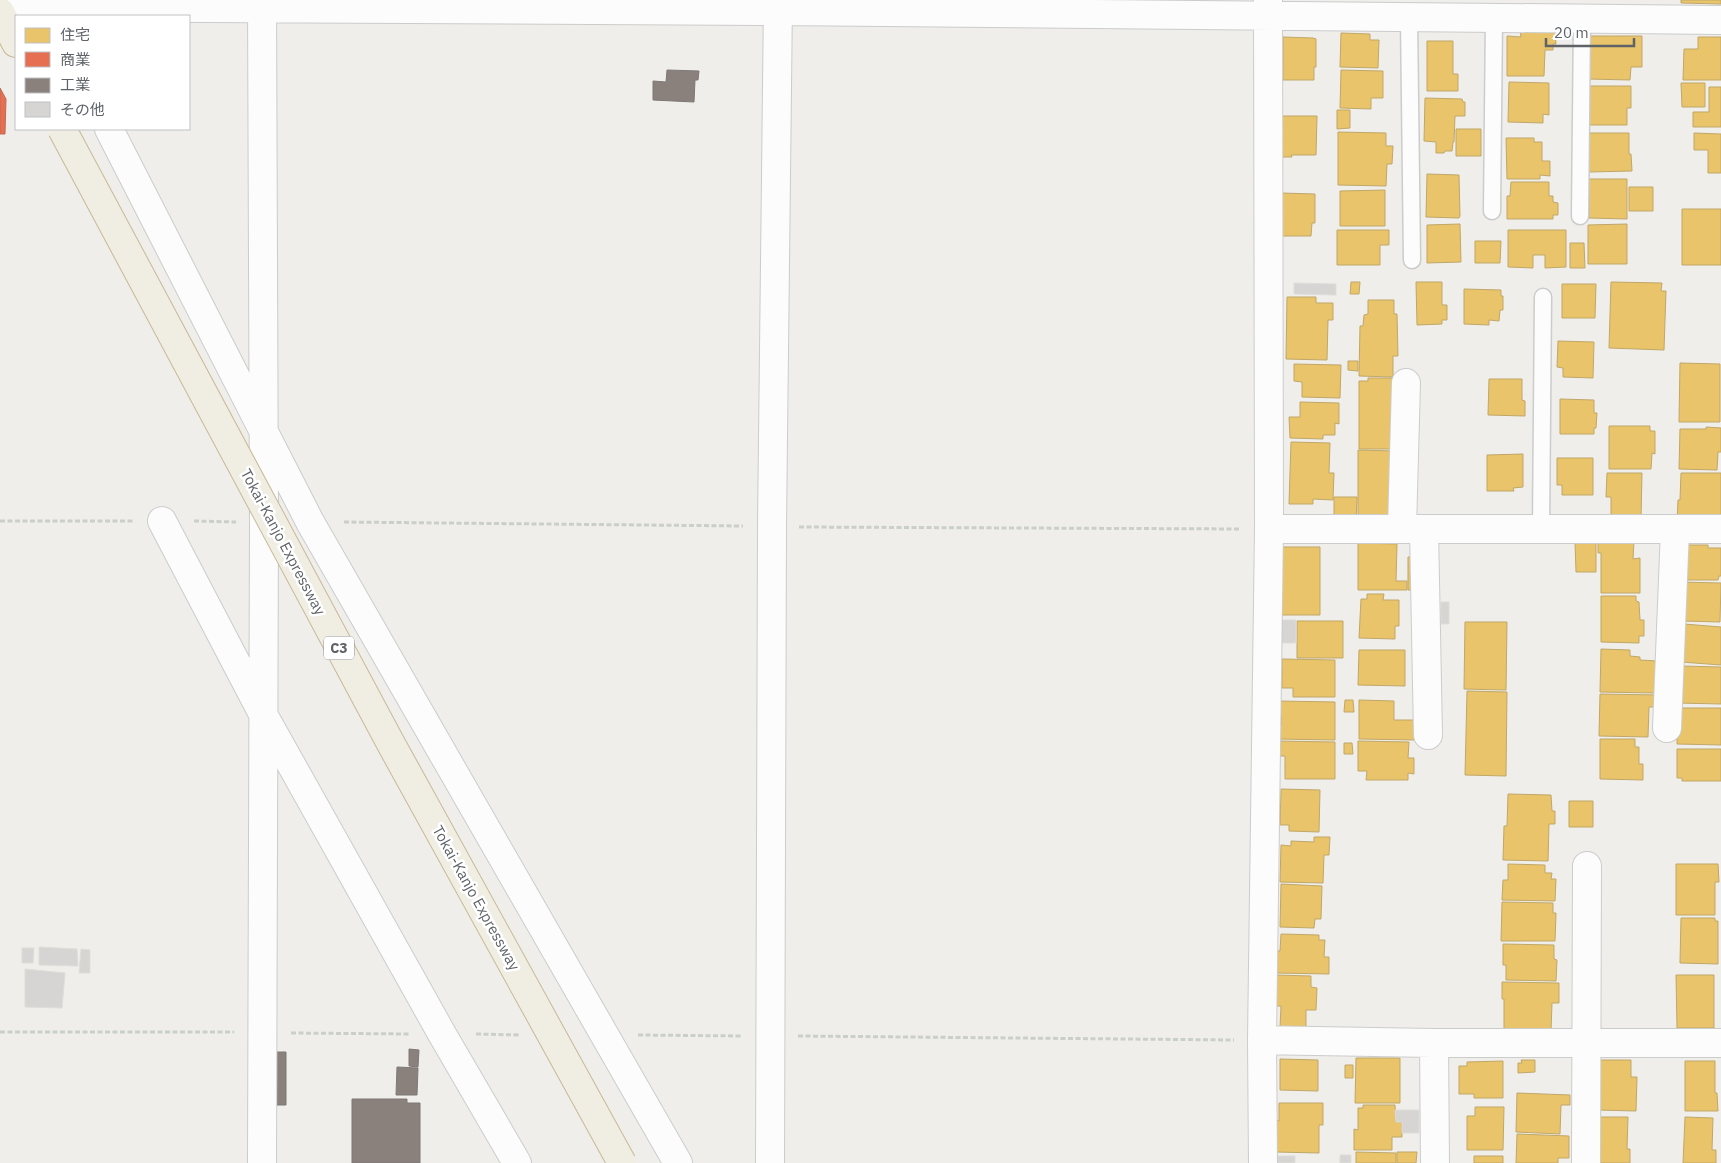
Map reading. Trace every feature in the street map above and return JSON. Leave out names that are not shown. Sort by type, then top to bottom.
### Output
[{"type":"highway","points":[[0,12],[15,40]]},
{"type":"highway","name":"Tokai-Kanjo Expressway","points":[[63,130],[390,742],[622,1163]]},
{"type":"street","points":[[262,4],[264,432],[262,1163]]},
{"type":"street","points":[[0,7],[49,12],[262,4],[1268,8],[1409,17],[1721,20]]},
{"type":"street","points":[[770,1163],[772,526],[778,5]]},
{"type":"street","points":[[1263,1163],[1262,1040],[1269,530],[1268,8]]},
{"type":"street","points":[[110,130],[310,522],[678,1163]]},
{"type":"street","points":[[1406,383],[1413,529],[1428,735]]},
{"type":"street","points":[[162,521],[264,716],[442,1034],[517,1163]]},
{"type":"street","points":[[1269,530],[1721,528]]},
{"type":"street","points":[[1667,728],[1675,529]]},
{"type":"street","points":[[1586,1163],[1587,866]]},
{"type":"street","points":[[1262,1040],[1434,1043],[1721,1043]]},
{"type":"street","points":[[1434,1043],[1435,1163]]},
{"type":"lane","points":[[1409,17],[1412,260]]},
{"type":"lane","points":[[1492,210],[1494,18]]},
{"type":"lane","points":[[1580,216],[1582,19]]},
{"type":"lane","points":[[1541,529],[1543,297]]},
{"type":"path","points":[[0,521],[264,522]]},
{"type":"path","points":[[310,522],[1269,530]]},
{"type":"path","points":[[0,1032],[519,1034]]},
{"type":"path","points":[[606,1035],[1262,1040]]},
{"type":"building: 住宅","points":[[1681,0],[1721,0],[1721,4],[1681,3]]},
{"type":"building: 住宅","points":[[1520,30],[1555,31],[1556,44],[1553,44],[1553,50],[1545,50],[1544,76],[1507,76],[1507,36],[1521,37]]},
{"type":"building: 住宅","points":[[1341,33],[1370,34],[1370,40],[1379,40],[1378,68],[1340,67]]},
{"type":"building: 住宅","points":[[1589,36],[1642,36],[1642,67],[1631,67],[1630,80],[1588,79]]},
{"type":"building: 住宅","points":[[1283,37],[1316,39],[1314,80],[1283,80]]},
{"type":"building: 住宅","points":[[1698,37],[1721,37],[1721,80],[1683,80],[1684,49],[1698,49]]},
{"type":"building: 住宅","points":[[1427,41],[1453,41],[1453,74],[1458,74],[1458,91],[1427,91]]},
{"type":"building: 住宅","points":[[1341,70],[1383,71],[1383,98],[1371,98],[1371,109],[1340,108]]},
{"type":"building: 住宅","points":[[1509,82],[1549,83],[1549,115],[1543,114],[1543,123],[1508,122]]},
{"type":"building: 住宅","points":[[1681,83],[1705,83],[1705,107],[1682,107]]},
{"type":"building: 住宅","points":[[1590,86],[1631,86],[1631,108],[1627,108],[1627,125],[1589,125]]},
{"type":"building: 住宅","points":[[1709,87],[1721,87],[1721,127],[1693,127],[1693,112],[1709,112]]},
{"type":"building: 住宅","points":[[1425,98],[1462,99],[1465,102],[1465,116],[1455,116],[1452,151],[1436,153],[1436,142],[1424,141]]},
{"type":"building: 住宅","points":[[1337,110],[1350,110],[1350,128],[1337,129]]},
{"type":"building: 住宅","points":[[1282,116],[1317,116],[1316,155],[1282,157]]},
{"type":"building: 住宅","points":[[1456,129],[1481,129],[1481,156],[1456,156]]},
{"type":"building: 住宅","points":[[1338,132],[1386,133],[1386,146],[1393,146],[1392,164],[1387,164],[1386,186],[1338,185]]},
{"type":"building: 住宅","points":[[1589,133],[1629,133],[1629,154],[1631,154],[1632,171],[1589,172]]},
{"type":"building: 住宅","points":[[1694,133],[1721,134],[1721,173],[1708,173],[1708,150],[1694,150]]},
{"type":"building: 住宅","points":[[1506,138],[1534,138],[1534,142],[1542,142],[1542,161],[1550,161],[1550,176],[1540,175],[1540,179],[1507,179]]},
{"type":"building: 住宅","points":[[1427,174],[1459,175],[1459,218],[1426,217]]},
{"type":"building: 住宅","points":[[1589,179],[1627,179],[1627,219],[1589,218]]},
{"type":"building: 住宅","points":[[1511,182],[1549,182],[1549,196],[1553,196],[1553,202],[1558,203],[1558,215],[1553,215],[1553,219],[1507,219],[1507,196],[1510,196]]},
{"type":"building: 住宅","points":[[1629,187],[1653,187],[1653,211],[1629,211]]},
{"type":"building: 住宅","points":[[1385,190],[1385,226],[1340,226],[1340,191]]},
{"type":"building: 住宅","points":[[1281,193],[1315,194],[1315,223],[1312,223],[1311,236],[1280,236]]},
{"type":"building: 住宅","points":[[1682,209],[1721,209],[1721,265],[1682,265]]},
{"type":"building: 住宅","points":[[1460,224],[1461,262],[1427,263],[1427,225]]},
{"type":"building: 住宅","points":[[1627,224],[1627,264],[1588,264],[1588,225]]},
{"type":"building: 住宅","points":[[1337,230],[1389,230],[1389,245],[1380,245],[1380,265],[1337,265]]},
{"type":"building: 住宅","points":[[1508,230],[1566,230],[1566,267],[1545,268],[1545,255],[1533,255],[1533,268],[1508,267]]},
{"type":"building: 住宅","points":[[1475,241],[1501,241],[1500,263],[1475,263]]},
{"type":"building: 住宅","points":[[1570,243],[1584,243],[1585,268],[1570,268]]},
{"type":"building: 住宅","points":[[1351,282],[1360,282],[1359,294],[1350,294]]},
{"type":"building: 住宅","points":[[1416,282],[1442,282],[1442,305],[1447,305],[1447,320],[1442,320],[1442,324],[1417,325]]},
{"type":"building: 住宅","points":[[1611,282],[1662,283],[1661,291],[1666,291],[1664,350],[1609,348]]},
{"type":"building: 住宅","points":[[1562,284],[1596,284],[1595,318],[1562,318]]},
{"type":"building: 住宅","points":[[1464,289],[1501,290],[1503,310],[1500,310],[1499,321],[1489,320],[1489,325],[1464,324]]},
{"type":"building: 住宅","points":[[1287,297],[1316,297],[1316,303],[1333,303],[1333,320],[1328,320],[1327,360],[1286,359]]},
{"type":"building: 住宅","points":[[1368,300],[1394,300],[1394,314],[1397,314],[1398,356],[1393,356],[1393,377],[1359,376],[1360,326],[1363,326],[1364,315],[1368,314]]},
{"type":"building: 住宅","points":[[1558,341],[1594,342],[1593,378],[1563,377],[1563,368],[1557,367]]},
{"type":"building: 住宅","points":[[1348,361],[1358,361],[1358,371],[1348,370]]},
{"type":"building: 住宅","points":[[1680,363],[1720,364],[1720,422],[1679,422]]},
{"type":"building: 住宅","points":[[1294,364],[1341,365],[1340,398],[1302,397],[1302,382],[1294,381]]},
{"type":"building: 住宅","points":[[1368,378],[1394,378],[1393,449],[1359,449],[1359,381],[1368,381]]},
{"type":"building: 住宅","points":[[1489,379],[1522,379],[1522,400],[1525,401],[1525,416],[1488,415]]},
{"type":"building: 住宅","points":[[1560,399],[1594,400],[1594,413],[1597,413],[1594,434],[1560,434]]},
{"type":"building: 住宅","points":[[1300,402],[1339,403],[1339,424],[1335,423],[1335,435],[1323,435],[1323,439],[1290,438],[1289,417],[1300,417]]},
{"type":"building: 住宅","points":[[1609,426],[1650,426],[1650,431],[1655,431],[1655,454],[1652,453],[1651,469],[1609,469]]},
{"type":"building: 住宅","points":[[1706,427],[1721,428],[1721,452],[1718,452],[1717,470],[1679,469],[1680,429],[1706,429]]},
{"type":"building: 住宅","points":[[1291,442],[1330,443],[1329,473],[1334,473],[1333,500],[1313,499],[1313,504],[1289,504]]},
{"type":"building: 住宅","points":[[1358,450],[1395,451],[1393,520],[1358,520]]},
{"type":"building: 住宅","points":[[1523,454],[1523,487],[1513,488],[1514,491],[1487,491],[1487,455]]},
{"type":"building: 住宅","points":[[1557,458],[1593,458],[1593,495],[1562,495],[1562,485],[1557,485]]},
{"type":"building: 住宅","points":[[1607,473],[1642,473],[1641,520],[1611,520],[1611,497],[1606,497]]},
{"type":"building: 住宅","points":[[1681,473],[1721,473],[1721,523],[1677,522]]},
{"type":"building: 住宅","points":[[1334,497],[1357,497],[1356,521],[1334,520]]},
{"type":"building: 住宅","points":[[1598,541],[1634,541],[1633,559],[1640,558],[1640,593],[1601,593],[1601,553],[1598,553]]},
{"type":"building: 住宅","points":[[1575,542],[1596,542],[1596,572],[1576,572]]},
{"type":"building: 住宅","points":[[1358,543],[1397,544],[1396,581],[1407,581],[1407,590],[1358,590]]},
{"type":"building: 住宅","points":[[1685,545],[1708,545],[1708,548],[1721,548],[1721,576],[1719,576],[1718,580],[1684,580]]},
{"type":"building: 住宅","points":[[1279,547],[1320,547],[1320,615],[1278,615]]},
{"type":"building: 住宅","points":[[1408,557],[1419,557],[1419,590],[1408,590]]},
{"type":"building: 住宅","points":[[1679,582],[1721,583],[1720,622],[1682,621]]},
{"type":"building: 住宅","points":[[1367,594],[1384,594],[1383,600],[1399,600],[1399,626],[1395,626],[1395,639],[1359,638],[1361,599],[1367,599]]},
{"type":"building: 住宅","points":[[1601,596],[1636,596],[1636,601],[1639,602],[1640,620],[1644,620],[1644,636],[1639,636],[1639,643],[1601,642]]},
{"type":"building: 住宅","points":[[1297,621],[1343,621],[1343,658],[1297,658]]},
{"type":"building: 住宅","points":[[1465,622],[1507,622],[1506,690],[1464,689]]},
{"type":"building: 住宅","points":[[1684,624],[1721,627],[1721,665],[1681,662]]},
{"type":"building: 住宅","points":[[1601,649],[1630,650],[1630,656],[1640,657],[1640,660],[1658,661],[1658,690],[1654,693],[1600,692]]},
{"type":"building: 住宅","points":[[1359,650],[1405,650],[1405,686],[1358,685]]},
{"type":"building: 住宅","points":[[1282,659],[1335,660],[1335,697],[1293,697],[1293,688],[1282,688]]},
{"type":"building: 住宅","points":[[1682,666],[1721,667],[1721,704],[1677,703]]},
{"type":"building: 住宅","points":[[1467,691],[1507,692],[1506,776],[1465,775]]},
{"type":"building: 住宅","points":[[1600,694],[1658,695],[1657,707],[1649,707],[1648,737],[1599,736]]},
{"type":"building: 住宅","points":[[1345,700],[1353,700],[1354,712],[1344,712]]},
{"type":"building: 住宅","points":[[1359,700],[1394,701],[1394,720],[1416,720],[1416,740],[1359,739]]},
{"type":"building: 住宅","points":[[1277,701],[1335,702],[1335,740],[1277,739],[1278,725],[1281,725],[1281,715],[1277,715]]},
{"type":"building: 住宅","points":[[1677,708],[1721,708],[1721,745],[1677,744]]},
{"type":"building: 住宅","points":[[1600,739],[1635,739],[1635,747],[1639,747],[1639,764],[1643,764],[1643,780],[1600,779]]},
{"type":"building: 住宅","points":[[1277,741],[1335,742],[1335,779],[1285,779],[1285,756],[1277,756]]},
{"type":"building: 住宅","points":[[1358,741],[1409,742],[1408,758],[1414,758],[1414,774],[1408,773],[1408,780],[1366,780],[1367,771],[1358,771]]},
{"type":"building: 住宅","points":[[1344,743],[1352,743],[1353,754],[1344,754]]},
{"type":"building: 住宅","points":[[1677,749],[1721,749],[1721,781],[1682,781],[1682,778],[1677,778]]},
{"type":"building: 住宅","points":[[1281,789],[1320,790],[1319,832],[1289,831],[1289,825],[1280,825]]},
{"type":"building: 住宅","points":[[1508,794],[1551,795],[1552,811],[1555,811],[1555,824],[1549,824],[1548,861],[1503,860],[1504,826],[1507,826]]},
{"type":"building: 住宅","points":[[1569,801],[1593,801],[1593,827],[1569,827]]},
{"type":"building: 住宅","points":[[1314,837],[1330,837],[1329,855],[1324,855],[1323,883],[1280,882],[1281,845],[1291,846],[1291,841],[1314,842]]},
{"type":"building: 住宅","points":[[1508,864],[1545,865],[1545,873],[1552,873],[1551,879],[1556,879],[1555,901],[1502,900],[1503,880],[1508,880]]},
{"type":"building: 住宅","points":[[1676,864],[1718,864],[1719,882],[1715,882],[1715,915],[1676,915]]},
{"type":"building: 住宅","points":[[1281,884],[1322,886],[1321,919],[1315,919],[1314,928],[1280,927]]},
{"type":"building: 住宅","points":[[1502,902],[1553,903],[1553,913],[1556,913],[1555,941],[1501,941]]},
{"type":"building: 住宅","points":[[1681,918],[1715,918],[1715,921],[1718,921],[1718,964],[1680,963]]},
{"type":"building: 住宅","points":[[1281,934],[1319,935],[1319,940],[1325,940],[1324,957],[1329,957],[1329,974],[1275,973],[1276,951],[1280,951]]},
{"type":"building: 住宅","points":[[1503,944],[1554,945],[1554,959],[1557,960],[1556,981],[1506,980],[1506,965],[1503,965]]},
{"type":"building: 住宅","points":[[1276,975],[1311,976],[1311,987],[1317,988],[1316,1010],[1306,1010],[1306,1029],[1280,1028],[1281,1006],[1275,1006]]},
{"type":"building: 住宅","points":[[1676,975],[1714,975],[1714,1028],[1677,1028]]},
{"type":"building: 住宅","points":[[1502,982],[1559,983],[1559,1003],[1552,1003],[1551,1031],[1504,1030]]},
{"type":"building: 住宅","points":[[1356,1058],[1400,1058],[1400,1103],[1355,1103]]},
{"type":"building: 住宅","points":[[1280,1059],[1318,1060],[1318,1091],[1280,1090]]},
{"type":"building: 住宅","points":[[1521,1060],[1535,1060],[1535,1072],[1518,1073],[1518,1063],[1522,1063]]},
{"type":"building: 住宅","points":[[1598,1060],[1631,1060],[1631,1077],[1637,1077],[1636,1111],[1597,1110]]},
{"type":"building: 住宅","points":[[1503,1061],[1503,1098],[1474,1098],[1474,1094],[1459,1094],[1459,1066],[1467,1066],[1467,1062]]},
{"type":"building: 住宅","points":[[1685,1061],[1715,1061],[1715,1093],[1717,1093],[1718,1111],[1685,1111]]},
{"type":"building: 住宅","points":[[1345,1065],[1353,1065],[1353,1078],[1345,1078]]},
{"type":"building: 住宅","points":[[1517,1093],[1570,1095],[1570,1105],[1561,1105],[1560,1134],[1516,1132]]},
{"type":"building: 住宅","points":[[1279,1103],[1323,1103],[1323,1125],[1319,1125],[1319,1153],[1276,1152],[1276,1120],[1279,1121]]},
{"type":"building: 住宅","points":[[1363,1105],[1395,1105],[1396,1122],[1402,1122],[1402,1137],[1392,1137],[1392,1150],[1354,1150],[1354,1129],[1358,1130],[1358,1108],[1363,1108]]},
{"type":"building: 住宅","points":[[1475,1107],[1504,1107],[1503,1150],[1467,1150],[1467,1116],[1475,1116]]},
{"type":"building: 住宅","points":[[1597,1117],[1628,1117],[1627,1149],[1630,1149],[1630,1163],[1596,1163]]},
{"type":"building: 住宅","points":[[1685,1117],[1713,1118],[1712,1150],[1716,1150],[1716,1163],[1683,1163]]},
{"type":"building: 住宅","points":[[1517,1134],[1569,1136],[1569,1158],[1558,1158],[1558,1163],[1516,1163]]},
{"type":"building: 住宅","points":[[1356,1152],[1396,1153],[1396,1163],[1356,1163]]},
{"type":"building: 住宅","points":[[1397,1152],[1417,1152],[1416,1163],[1397,1163]]},
{"type":"building: 住宅","points":[[1474,1156],[1503,1156],[1503,1163],[1474,1163]]},
{"type":"building: 商業","points":[[0,88],[6,99],[5,134],[0,134]]},
{"type":"building: 工業","points":[[667,70],[699,71],[698,80],[695,80],[694,102],[653,100],[653,81],[666,82]]},
{"type":"building: 工業","points":[[409,1049],[419,1050],[418,1067],[409,1066]]},
{"type":"building: 工業","points":[[272,1052],[286,1052],[286,1105],[272,1105]]},
{"type":"building: 工業","points":[[397,1067],[418,1068],[417,1095],[396,1095]]},
{"type":"building: 工業","points":[[352,1099],[407,1099],[407,1103],[420,1103],[420,1163],[352,1163]]},
{"type":"building: その他","points":[[1294,283],[1336,284],[1336,295],[1294,294]]},
{"type":"building: その他","points":[[1441,602],[1449,602],[1449,624],[1441,624]]},
{"type":"building: その他","points":[[1277,620],[1296,620],[1296,643],[1277,643]]},
{"type":"building: その他","points":[[39,947],[77,949],[78,966],[39,965]]},
{"type":"building: その他","points":[[22,948],[34,948],[33,963],[22,963]]},
{"type":"building: その他","points":[[81,949],[90,950],[90,973],[79,973]]},
{"type":"building: その他","points":[[25,969],[65,973],[62,1008],[25,1007]]},
{"type":"building: その他","points":[[1395,1110],[1419,1110],[1419,1133],[1402,1133],[1402,1122],[1396,1122]]},
{"type":"building: その他","points":[[1340,1155],[1351,1155],[1351,1163],[1340,1163]]},
{"type":"building: その他","points":[[1275,1156],[1295,1156],[1295,1163],[1275,1163]]}]
